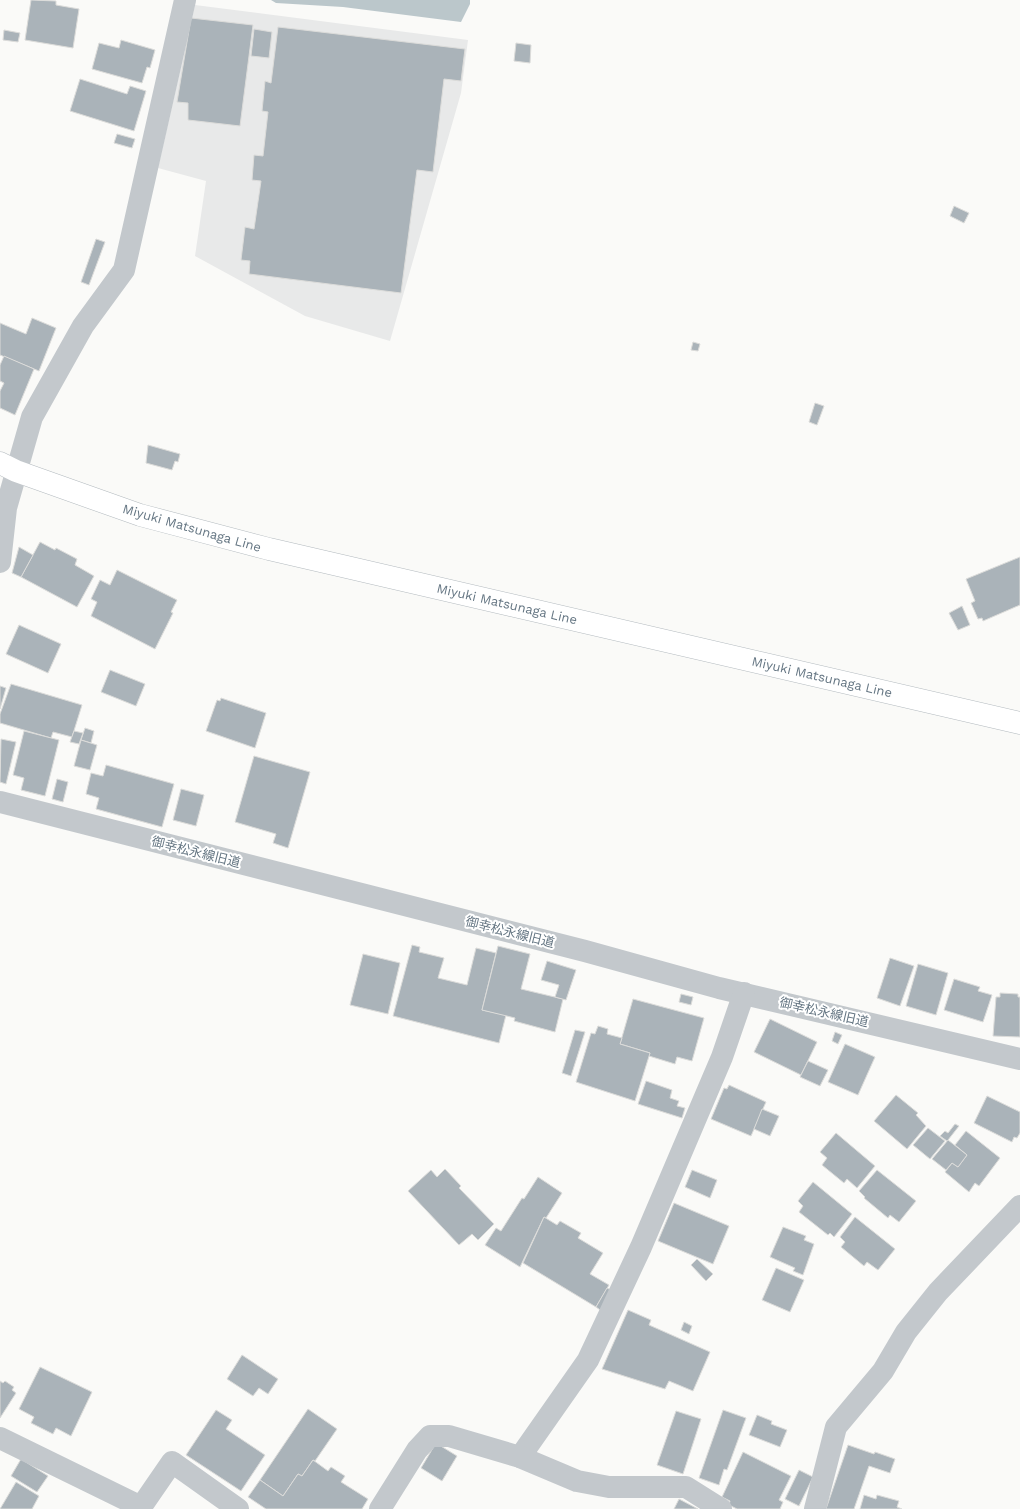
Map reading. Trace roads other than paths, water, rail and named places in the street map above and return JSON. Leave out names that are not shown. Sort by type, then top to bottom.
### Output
[{"type":"main road","name":"Miyuki Matsunaga Line","points":[[8,467],[140,515],[269,549],[1020,724]]},
{"type":"street","points":[[0,562],[6,508],[8,467],[32,417],[83,326],[124,270],[185,0]]},
{"type":"street","name":"御幸松永線旧道","points":[[0,802],[585,951],[719,988],[1020,1059]]},
{"type":"street","points":[[520,1458],[588,1360],[641,1247],[710,1086],[722,1057],[744,993]]},
{"type":"street","points":[[815,1509],[836,1427],[883,1372],[906,1332],[938,1292],[1020,1206]]},
{"type":"street","points":[[380,1509],[417,1450],[430,1436],[449,1436],[520,1458],[578,1481],[609,1487],[686,1487],[721,1509]]},
{"type":"street","points":[[0,1438],[141,1507],[172,1462],[238,1509]]}]
